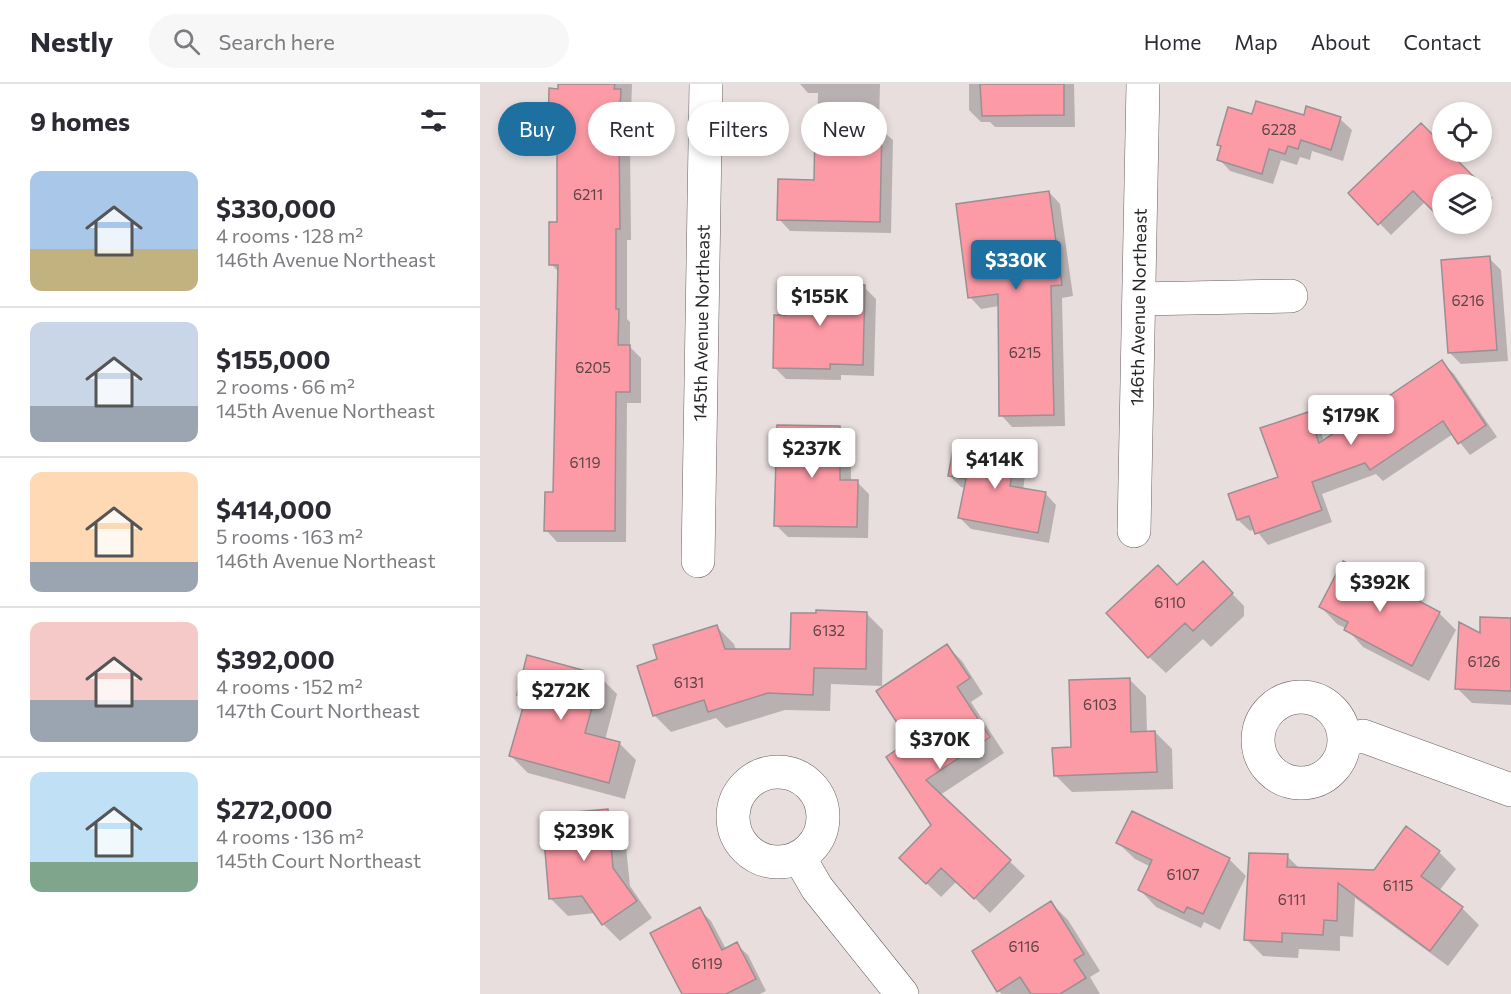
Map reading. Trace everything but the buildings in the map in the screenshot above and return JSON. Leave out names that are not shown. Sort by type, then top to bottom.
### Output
[{"type":"street","name":"145th Avenue Northeast","points":[[699,561],[706,84]]},
{"type":"street","name":"146th Avenue Northeast","points":[[1134,531],[1143,84]]},
{"type":"street","points":[[1139,299],[1291,296]]},
{"type":"street","points":[[1344,740],[1363,736],[1511,790]]},
{"type":"street","points":[[799,857],[817,888],[902,994]]}]
